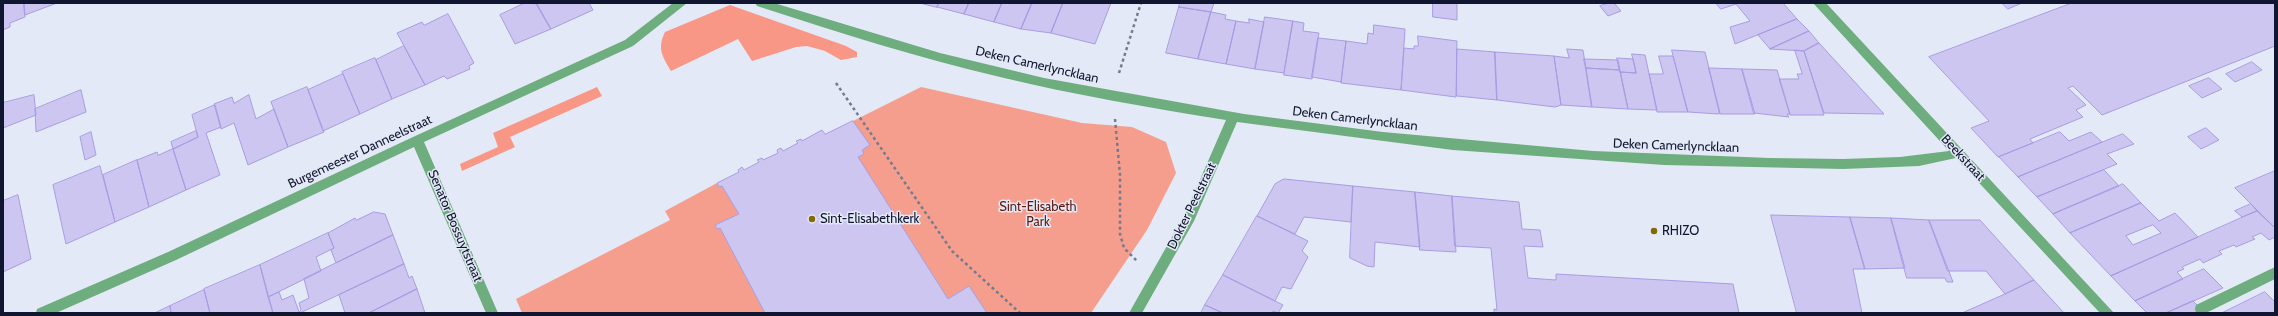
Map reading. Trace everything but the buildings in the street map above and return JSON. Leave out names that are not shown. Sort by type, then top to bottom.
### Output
[{"type":"street","name":"Burgemeester Danneelstraat","points":[[42,313],[172,256],[418,140],[629,43],[681,3]]},
{"type":"street","name":"Deken Camerlyncklaan","points":[[760,3],[865,35],[1000,73],[1112,96],[1234,117],[1366,136],[1541,154],[1676,161],[1843,165],[1932,161],[1958,153]]},
{"type":"street","name":"Beekstraat","points":[[1819,3],[2108,313]]},
{"type":"street","name":"Dokter Peelstraat","points":[[1135,313],[1190,217],[1234,117]]},
{"type":"street","name":"Senator Bossuytstraat","points":[[418,140],[492,313]]},
{"type":"street","points":[[2201,309],[2275,273]]},
{"type":"path","points":[[1129,256],[1121,242],[1120,235],[1118,206],[1120,185],[1119,149],[1115,134],[1112,96],[1141,3]]},
{"type":"path","points":[[836,83],[952,251],[1020,313]]},
{"type":"green space","name":"Sint-Elisabeth Park","points":[[921,87],[1082,123],[1132,127],[1166,142],[1176,173],[1147,230],[1091,313],[987,313],[969,286],[948,299],[858,157],[864,154],[862,150],[865,148],[853,121]]},
{"type":"green space","points":[[717,183],[722,186],[739,214],[715,225],[717,229],[720,228],[765,313],[522,313],[516,299],[670,220],[665,211]]},
{"type":"shaded area","points":[[730,5],[846,46],[857,52],[857,57],[841,60],[825,51],[807,46],[796,47],[752,61],[738,39],[671,71],[665,61],[661,47],[665,32]]},
{"type":"shaded area","points":[[597,87],[602,96],[510,137],[515,147],[462,171],[460,164],[498,147],[493,133]]},
{"type":"place","name":"Sint-Elisabethkerk","points":[[812,219]]},
{"type":"place","name":"RHIZO","points":[[1654,231]]}]
